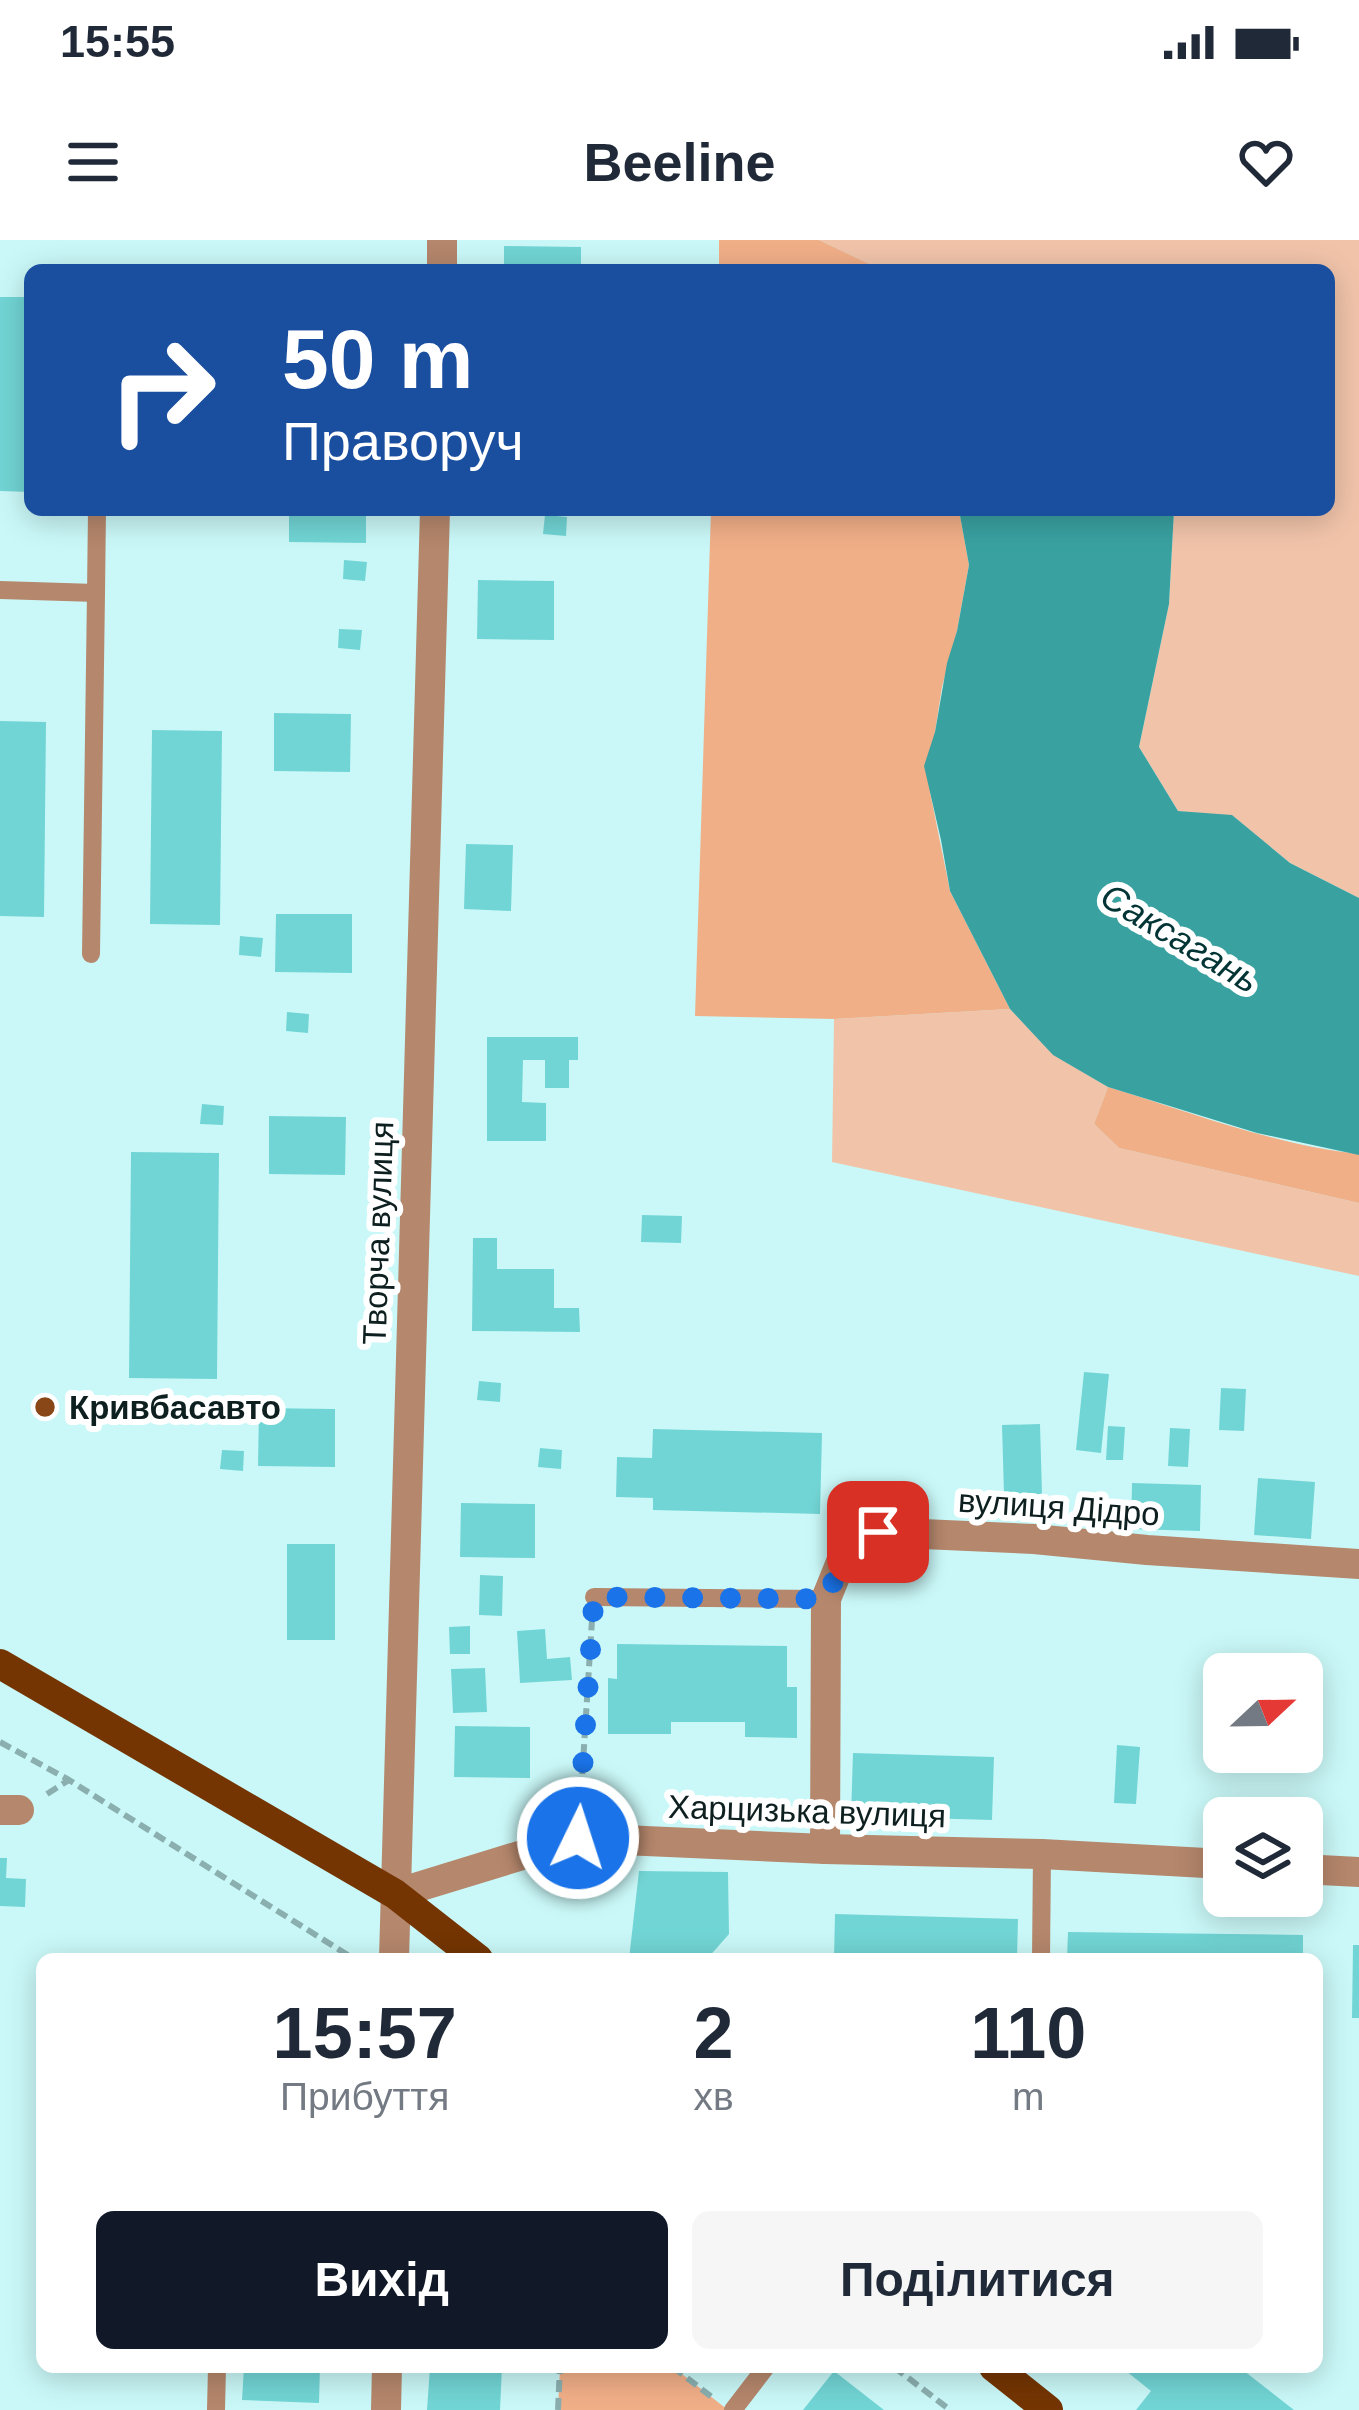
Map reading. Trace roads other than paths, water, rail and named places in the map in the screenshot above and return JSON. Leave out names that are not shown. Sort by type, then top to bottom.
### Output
[{"type":"main road","points":[[0,1664],[395,1894],[470,1953]]},
{"type":"main road","points":[[1002,2373],[1048,2410]]},
{"type":"street","name":"Творча вулиця","points":[[394,1953],[435,516]]},
{"type":"street","name":"вулиця Дідро","points":[[825,1849],[826,1599],[848,1547],[878,1532],[1359,1564]]},
{"type":"street","name":"Харцизька вулиця","points":[[395,1894],[578,1838],[1203,1863]]},
{"type":"street","points":[[1323,1870],[1359,1872]]},
{"type":"street","points":[[386,2410],[387,2373]]},
{"type":"lane","points":[[91,954],[98,516]]},
{"type":"lane","points":[[0,590],[96,593]]},
{"type":"lane","points":[[594,1597],[826,1599]]},
{"type":"lane","points":[[1040,1953],[1042,1854]]},
{"type":"lane","points":[[215,2410],[217,2373]]},
{"type":"lane","points":[[730,2410],[761,2373]]},
{"type":"water","name":"Саксагань","points":[[960,516],[1174,516],[1169,604],[1139,747],[1178,811],[1232,815],[1290,863],[1359,898],[1359,1155],[1257,1133],[1108,1087],[1053,1055],[1010,1009],[950,891],[924,766],[969,565]]},
{"type":"place","name":"Кривбасавто","points":[[45,1407]]}]
